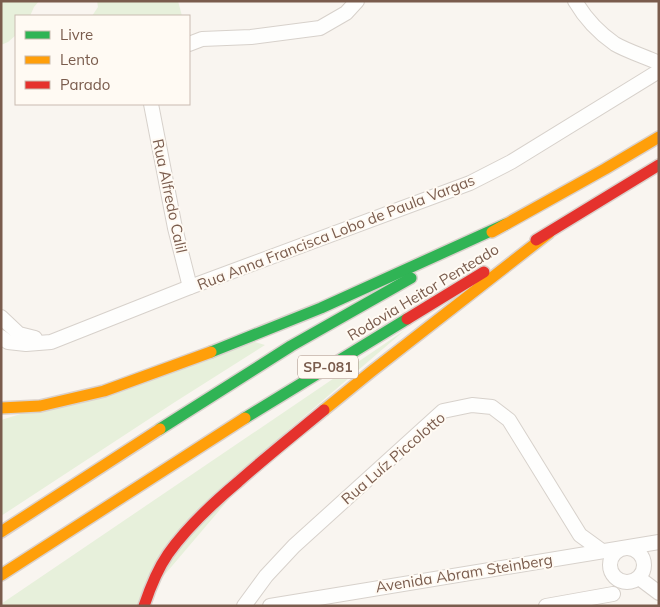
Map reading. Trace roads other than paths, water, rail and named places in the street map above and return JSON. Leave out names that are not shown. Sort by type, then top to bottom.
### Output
[{"type":"main road","name":"Rodovia Heitor Penteado","points":[[1,532],[291,346],[659,137]]},
{"type":"main road","name":"Rodovia Heitor Penteado","points":[[1,574],[257,410],[659,165]]},
{"type":"main road","points":[[1,408],[40,406],[113,388],[322,308],[506,224]]},
{"type":"main road","points":[[144,606],[152,582],[168,554],[191,526],[220,497],[334,402],[549,233]]},
{"type":"street","points":[[190,44],[202,39],[251,37],[320,28],[346,13],[357,1]]},
{"type":"street","points":[[574,1],[596,28],[616,44],[659,62]]},
{"type":"street","name":"Rua Anna Francisca Lobo de Paula Vargas","points":[[1,337],[8,342],[26,344],[51,342],[190,287],[470,183],[511,162],[659,71]]},
{"type":"street","name":"Rua Alfredo Calil","points":[[151,105],[175,228],[190,287]]},
{"type":"street","points":[[1,317],[19,334],[51,342]]},
{"type":"street","name":"Rua Luíz Piccolotto","points":[[244,606],[266,576],[294,546],[443,411],[472,405],[492,407],[509,420],[580,535],[602,550]]},
{"type":"street","name":"Avenida Abram Steinberg","points":[[270,606],[659,542]]},
{"type":"street","points":[[622,548],[631,548],[639,553],[644,561],[644,570],[639,578],[631,582],[622,583],[614,578],[610,570],[609,561],[614,553],[622,548]]},
{"type":"street","points":[[639,578],[659,593]]},
{"type":"street","points":[[546,606],[609,600],[622,583]]}]
